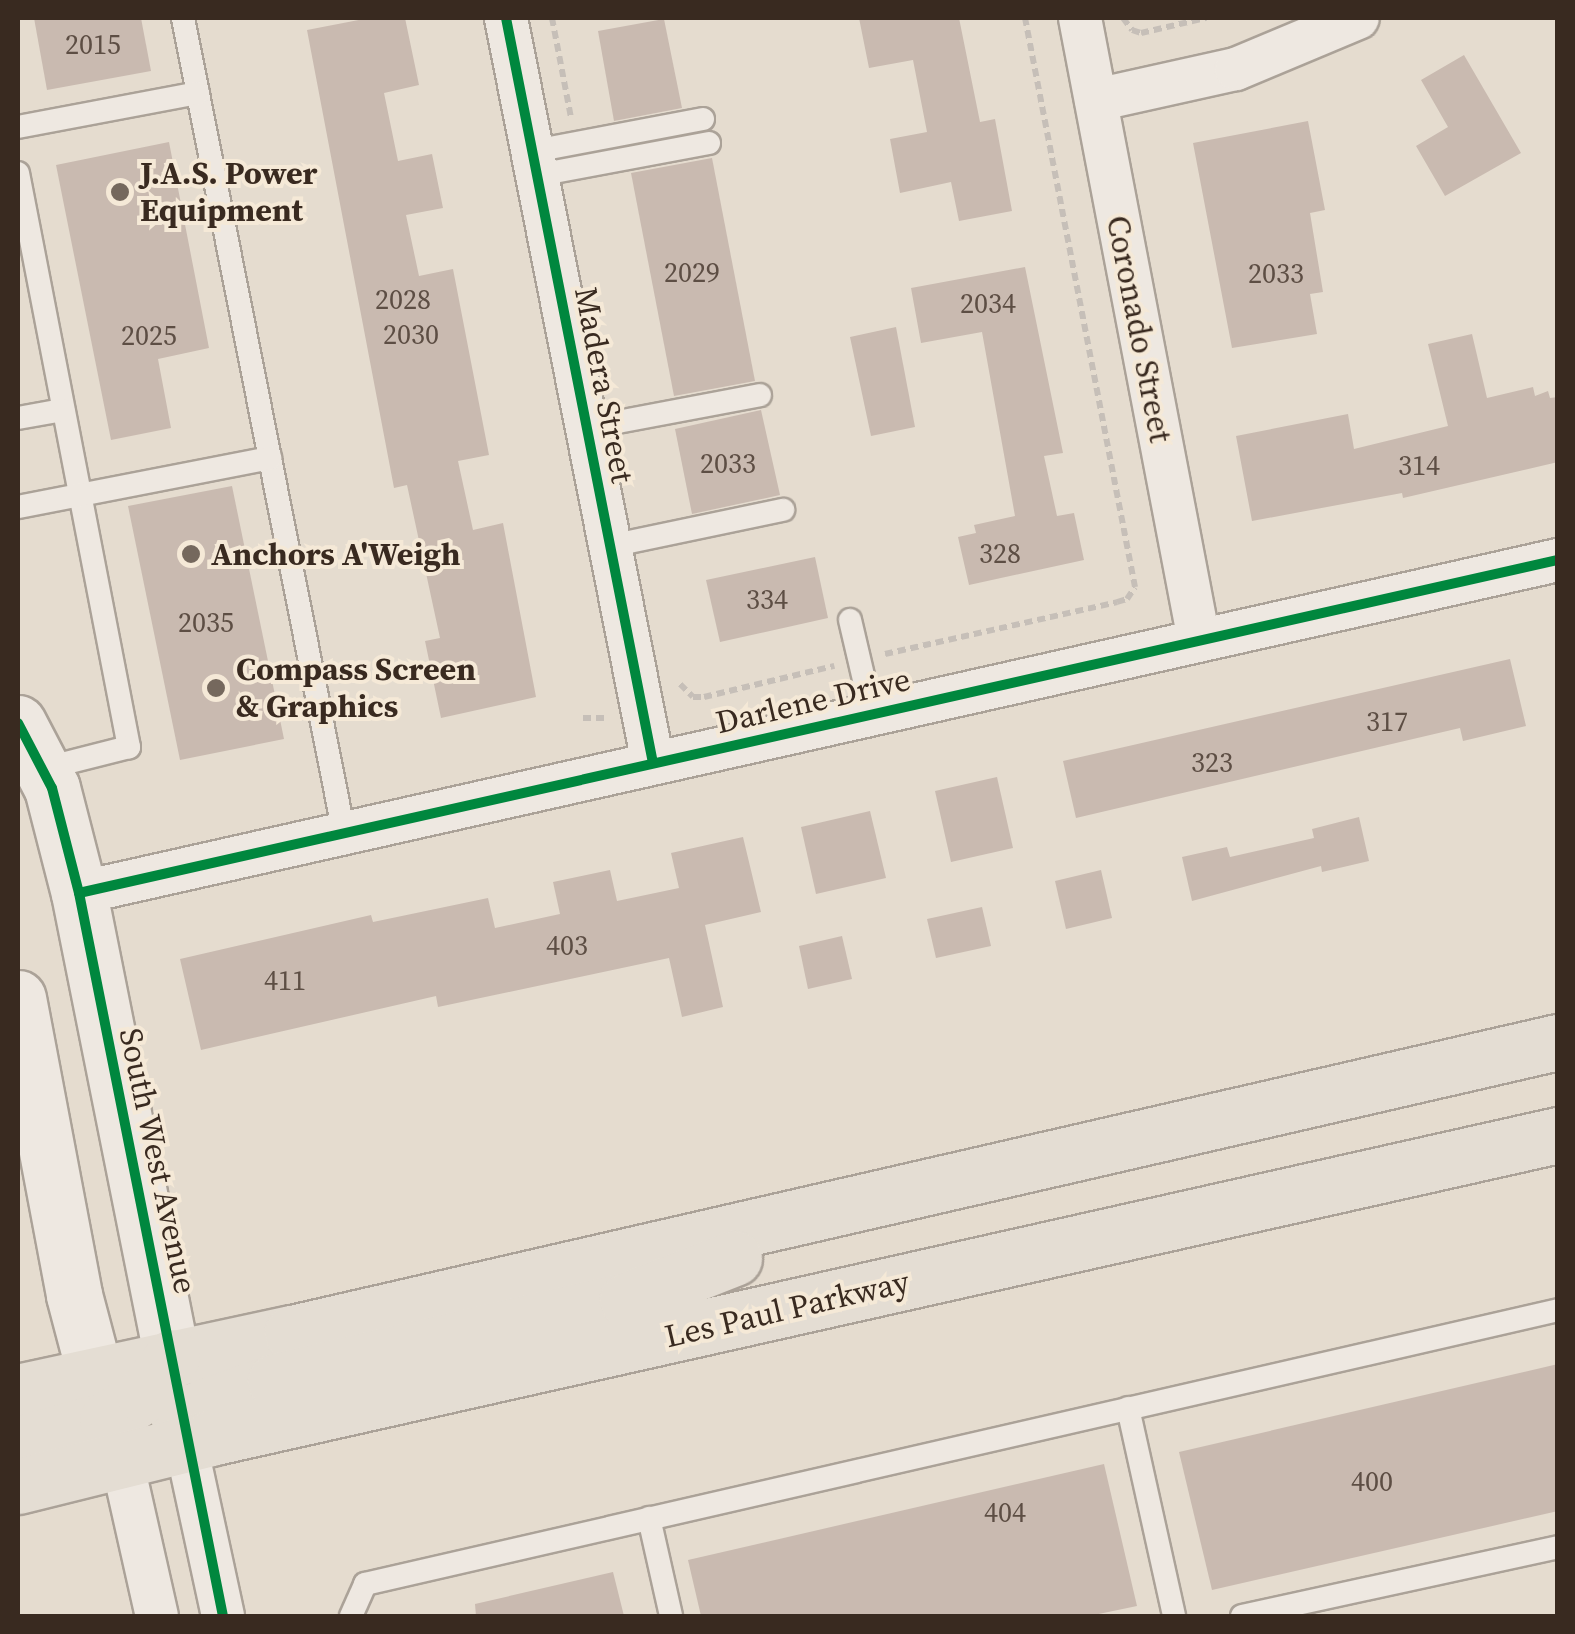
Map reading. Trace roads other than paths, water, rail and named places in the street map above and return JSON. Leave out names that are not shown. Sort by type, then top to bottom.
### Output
[{"type":"main road","points":[[18,1486],[107,1418],[172,1358],[1558,1042]]},
{"type":"main road","name":"Les Paul Parkway","points":[[184,1429],[1558,1135]]},
{"type":"main road","points":[[18,1392],[150,1432],[184,1429],[275,1381],[627,1300],[915,1187]]},
{"type":"main road","points":[[18,1444],[107,1418]]},
{"type":"street","name":"Madera Street","points":[[509,18],[653,763]]},
{"type":"street","name":"Coronado Street","points":[[1080,18],[1199,640]]},
{"type":"street","points":[[1096,100],[1236,70],[1358,18]]},
{"type":"street","name":"Darlene Drive","points":[[79,893],[1558,560]]},
{"type":"street","name":"South West Avenue","points":[[30,746],[52,788],[79,893],[223,1616]]},
{"type":"street","points":[[18,998],[23,1061],[156,1616]]},
{"type":"lane","points":[[183,18],[344,833]]},
{"type":"lane","points":[[18,127],[198,92]]},
{"type":"lane","points":[[536,163],[576,143],[703,119]]},
{"type":"lane","points":[[536,163],[708,143]]},
{"type":"lane","points":[[18,173],[130,747],[30,746]]},
{"type":"lane","points":[[586,428],[760,395]]},
{"type":"lane","points":[[18,418],[64,410]]},
{"type":"lane","points":[[18,507],[270,458]]},
{"type":"lane","points":[[610,546],[783,510]]},
{"type":"lane","points":[[850,620],[872,714]]},
{"type":"lane","points":[[351,1616],[365,1584],[1558,1310]]},
{"type":"lane","points":[[1128,1408],[1174,1616]]},
{"type":"lane","points":[[648,1518],[670,1616]]},
{"type":"lane","points":[[1242,1616],[1558,1547]]},
{"type":"place","name":"J.A.S. Power Equipment","points":[[120,192]]},
{"type":"place","name":"Anchors A'Weigh","points":[[191,554]]},
{"type":"place","name":"Compass Screen & Graphics","points":[[216,688]]}]
